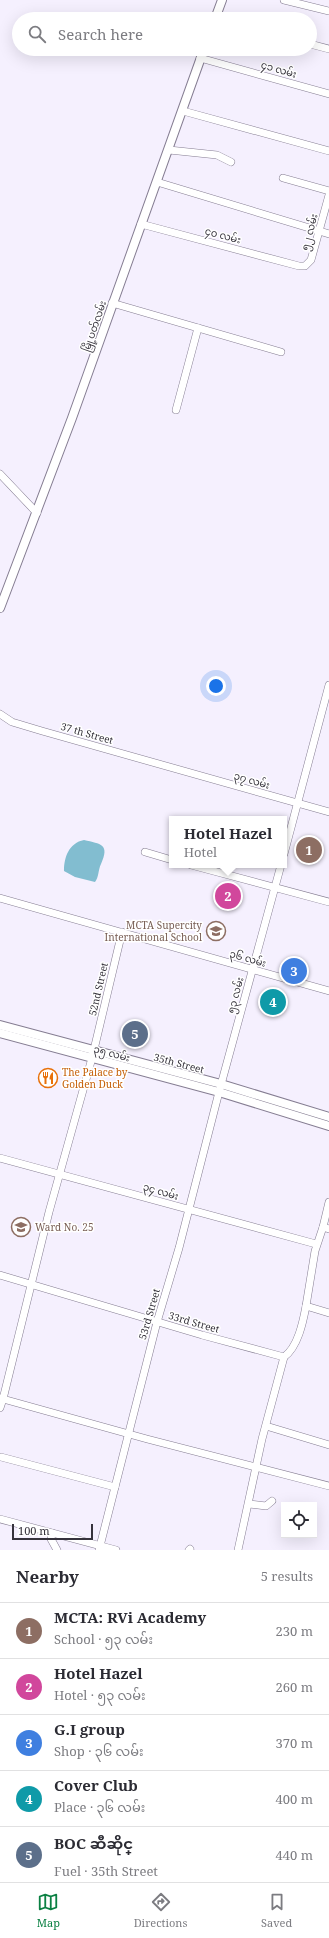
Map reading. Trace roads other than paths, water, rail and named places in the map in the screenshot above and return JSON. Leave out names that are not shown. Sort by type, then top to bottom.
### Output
[{"type":"main road","points":[[219,12],[222,0]]},
{"type":"main road","name":"မြို့ပတ်လမ်း","points":[[0,608],[37,513],[112,303],[169,150],[200,58]]},
{"type":"main road","points":[[0,1025],[93,1055]]},
{"type":"main road","name":"၃၅ လမ်း","points":[[0,1033],[93,1055],[220,1088]]},
{"type":"main road","points":[[220,1088],[329,1117]]},
{"type":"main road","points":[[220,1088],[329,1126]]},
{"type":"street","points":[[284,0],[329,12]]},
{"type":"street","points":[[317,46],[329,49]]},
{"type":"street","name":"၄၁ လမ်း","points":[[200,58],[329,94]]},
{"type":"street","points":[[183,111],[329,151]]},
{"type":"street","points":[[169,150],[217,155],[231,162]]},
{"type":"street","points":[[284,178],[329,191]]},
{"type":"street","points":[[157,182],[329,234]]},
{"type":"street","name":"၅၂ လမ်း","points":[[299,266],[305,266],[311,260],[329,194]]},
{"type":"street","name":"၄၀ လမ်း","points":[[141,224],[299,266]]},
{"type":"street","points":[[112,303],[281,352]]},
{"type":"street","points":[[176,410],[198,328]]},
{"type":"street","points":[[0,474],[37,513]]},
{"type":"street","points":[[287,843],[329,685]]},
{"type":"street","name":"37 th Street","points":[[0,714],[12,722],[170,767]]},
{"type":"street","points":[[320,717],[329,720]]},
{"type":"street","name":"၃၇ လမ်း","points":[[170,767],[329,812]]},
{"type":"street","points":[[144,852],[169,859]]},
{"type":"street","points":[[202,868],[329,902]]},
{"type":"street","name":"၅၃ လမ်း","points":[[220,1088],[280,868]]},
{"type":"street","name":"၃၆ လမ်း","points":[[0,898],[329,991]]},
{"type":"street","name":"52nd Street","points":[[0,1408],[1,1398],[31,1283],[93,1055],[122,932]]},
{"type":"street","name":"53rd Street","points":[[99,1548],[157,1322],[220,1088]]},
{"type":"street","name":"၃၄ လမ်း","points":[[0,1158],[60,1173],[316,1244]]},
{"type":"street","points":[[238,1550],[266,1426],[284,1357],[291,1351],[306,1306],[316,1244],[326,1228],[329,1202]]},
{"type":"street","name":"33rd Street","points":[[0,1275],[31,1283],[157,1322],[284,1357]]},
{"type":"street","points":[[306,1306],[329,1313]]},
{"type":"street","points":[[1,1398],[128,1434],[258,1466],[329,1486]]},
{"type":"street","points":[[266,1426],[329,1445]]},
{"type":"street","points":[[1,1457],[115,1487]]},
{"type":"street","points":[[249,1504],[266,1506],[272,1501]]},
{"type":"street","points":[[0,1519],[99,1548],[116,1550]]},
{"type":"street","points":[[52,1533],[51,1539],[57,1550]]},
{"type":"water","points":[[84,840],[99,844],[105,852],[95,882],[75,877],[64,871],[68,851],[75,844]]},
{"type":"place","name":"MCTA: RVi Academy","points":[[309,850]]},
{"type":"place","name":"Hotel Hazel","points":[[228,896]]},
{"type":"place","name":"MCTA Supercity International School","points":[[216,931]]},
{"type":"place","name":"G.I group","points":[[294,971]]},
{"type":"place","name":"Cover Club","points":[[273,1002]]},
{"type":"place","name":"BOC ဆီဆိုင္","points":[[135,1034]]},
{"type":"place","name":"The Palace by Golden Duck","points":[[48,1078]]},
{"type":"place","name":"Ward No. 25","points":[[21,1227]]}]
